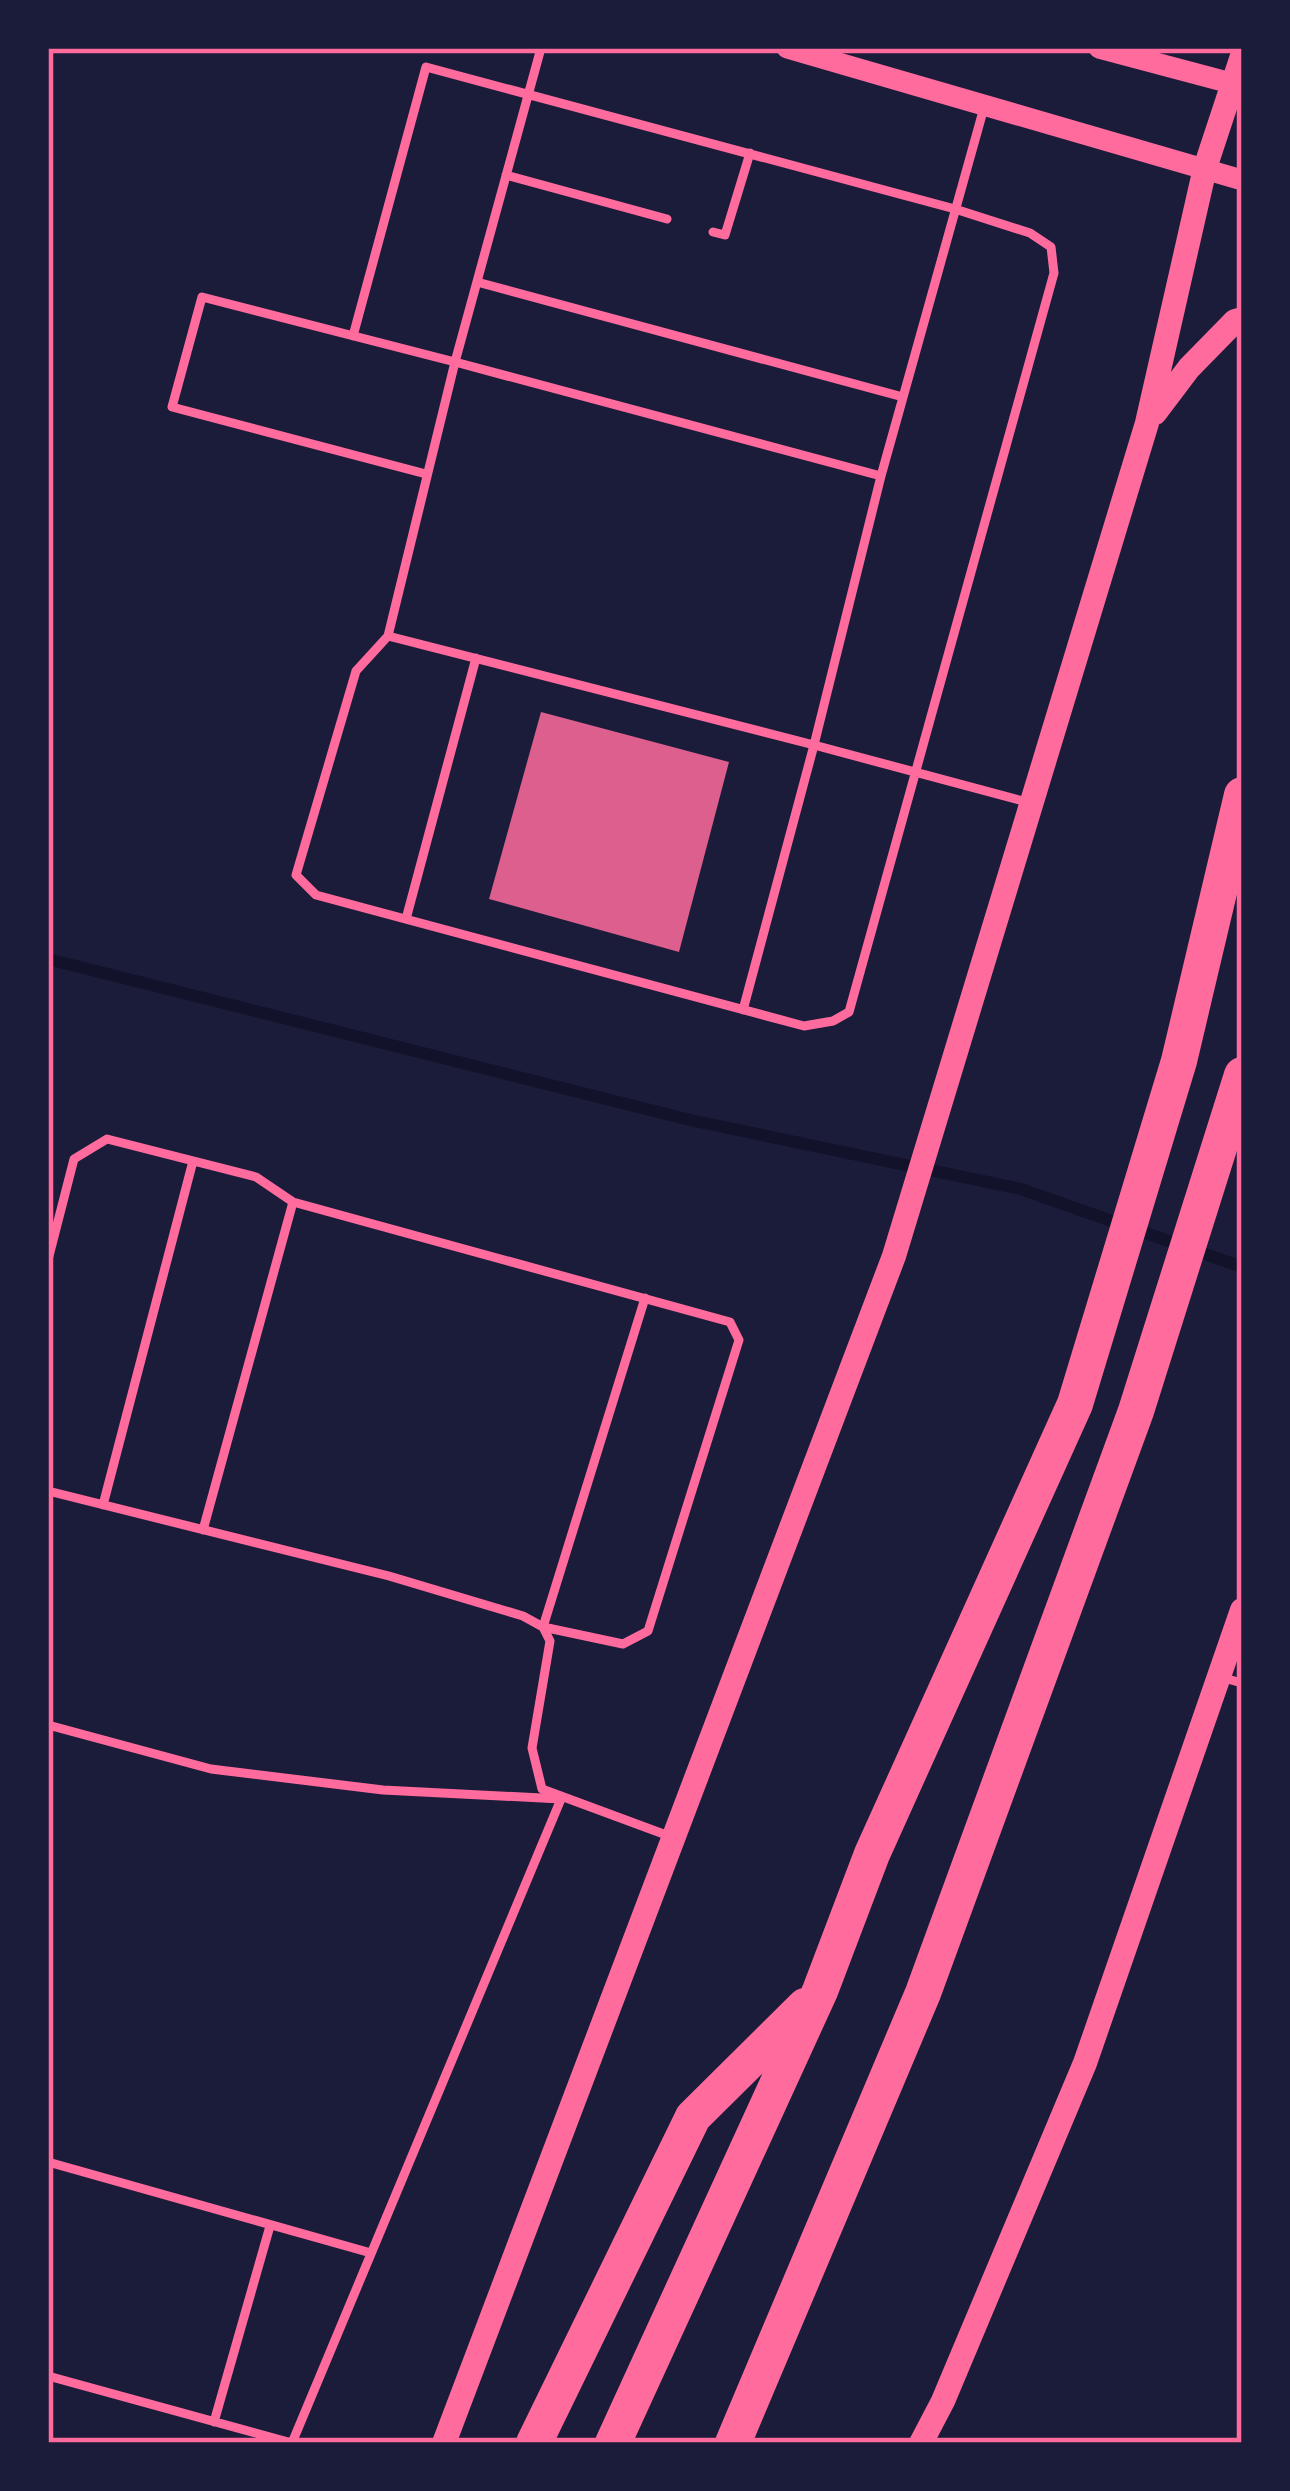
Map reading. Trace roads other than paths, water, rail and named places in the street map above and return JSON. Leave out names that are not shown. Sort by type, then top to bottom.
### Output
[{"type":"highway","points":[[614,2443],[820,1991],[872,1854],[1075,1404],[1179,1061],[1242,795]]},
{"type":"highway","points":[[733,2443],[923,1993],[1136,1411],[1241,1081]]},
{"type":"highway","points":[[534,2443],[692,2116],[820,1991]]},
{"type":"highway","points":[[746,2443],[802,2277]]},
{"type":"main road","points":[[444,2443],[894,1256],[1147,423],[1205,167],[1237,85],[1242,56]]},
{"type":"main road","points":[[1147,423],[1189,368],[1235,321],[1242,320]]},
{"type":"main road","points":[[921,2443],[1085,2063],[1230,1680],[1242,1610]]},
{"type":"street","points":[[787,48],[1242,180]]},
{"type":"street","points":[[1100,48],[1237,85]]},
{"type":"lane","points":[[353,336],[426,68],[529,93],[955,209],[1051,247],[1054,273],[850,1012],[833,1021],[804,1026],[316,895],[296,874],[356,671],[388,636],[455,362],[506,175],[529,93],[542,48]]},
{"type":"lane","points":[[743,1010],[881,476],[985,104]]},
{"type":"lane","points":[[713,232],[725,235],[750,153]]},
{"type":"lane","points":[[506,175],[667,219]]},
{"type":"lane","points":[[477,282],[903,397]]},
{"type":"lane","points":[[426,474],[172,407],[202,297],[881,476]]},
{"type":"lane","points":[[388,636],[1031,804]]},
{"type":"lane","points":[[406,920],[476,658]]},
{"type":"lane","points":[[48,1260],[74,1159],[107,1139],[256,1177],[293,1202],[730,1322],[739,1340],[648,1631],[623,1644],[544,1627],[524,1616],[389,1576],[48,1491]]},
{"type":"lane","points":[[103,1505],[193,1161]]},
{"type":"lane","points":[[203,1530],[293,1202]]},
{"type":"lane","points":[[645,1298],[544,1627],[550,1641],[532,1748],[542,1790],[674,1837]]},
{"type":"lane","points":[[48,1725],[211,1768],[382,1790],[560,1799]]},
{"type":"lane","points":[[48,2376],[292,2443],[560,1799]]},
{"type":"lane","points":[[48,2162],[371,2253]]},
{"type":"lane","points":[[214,2422],[270,2227]]},
{"type":"waterway","points":[[48,959],[690,1120],[1021,1189],[1242,1267]]}]
